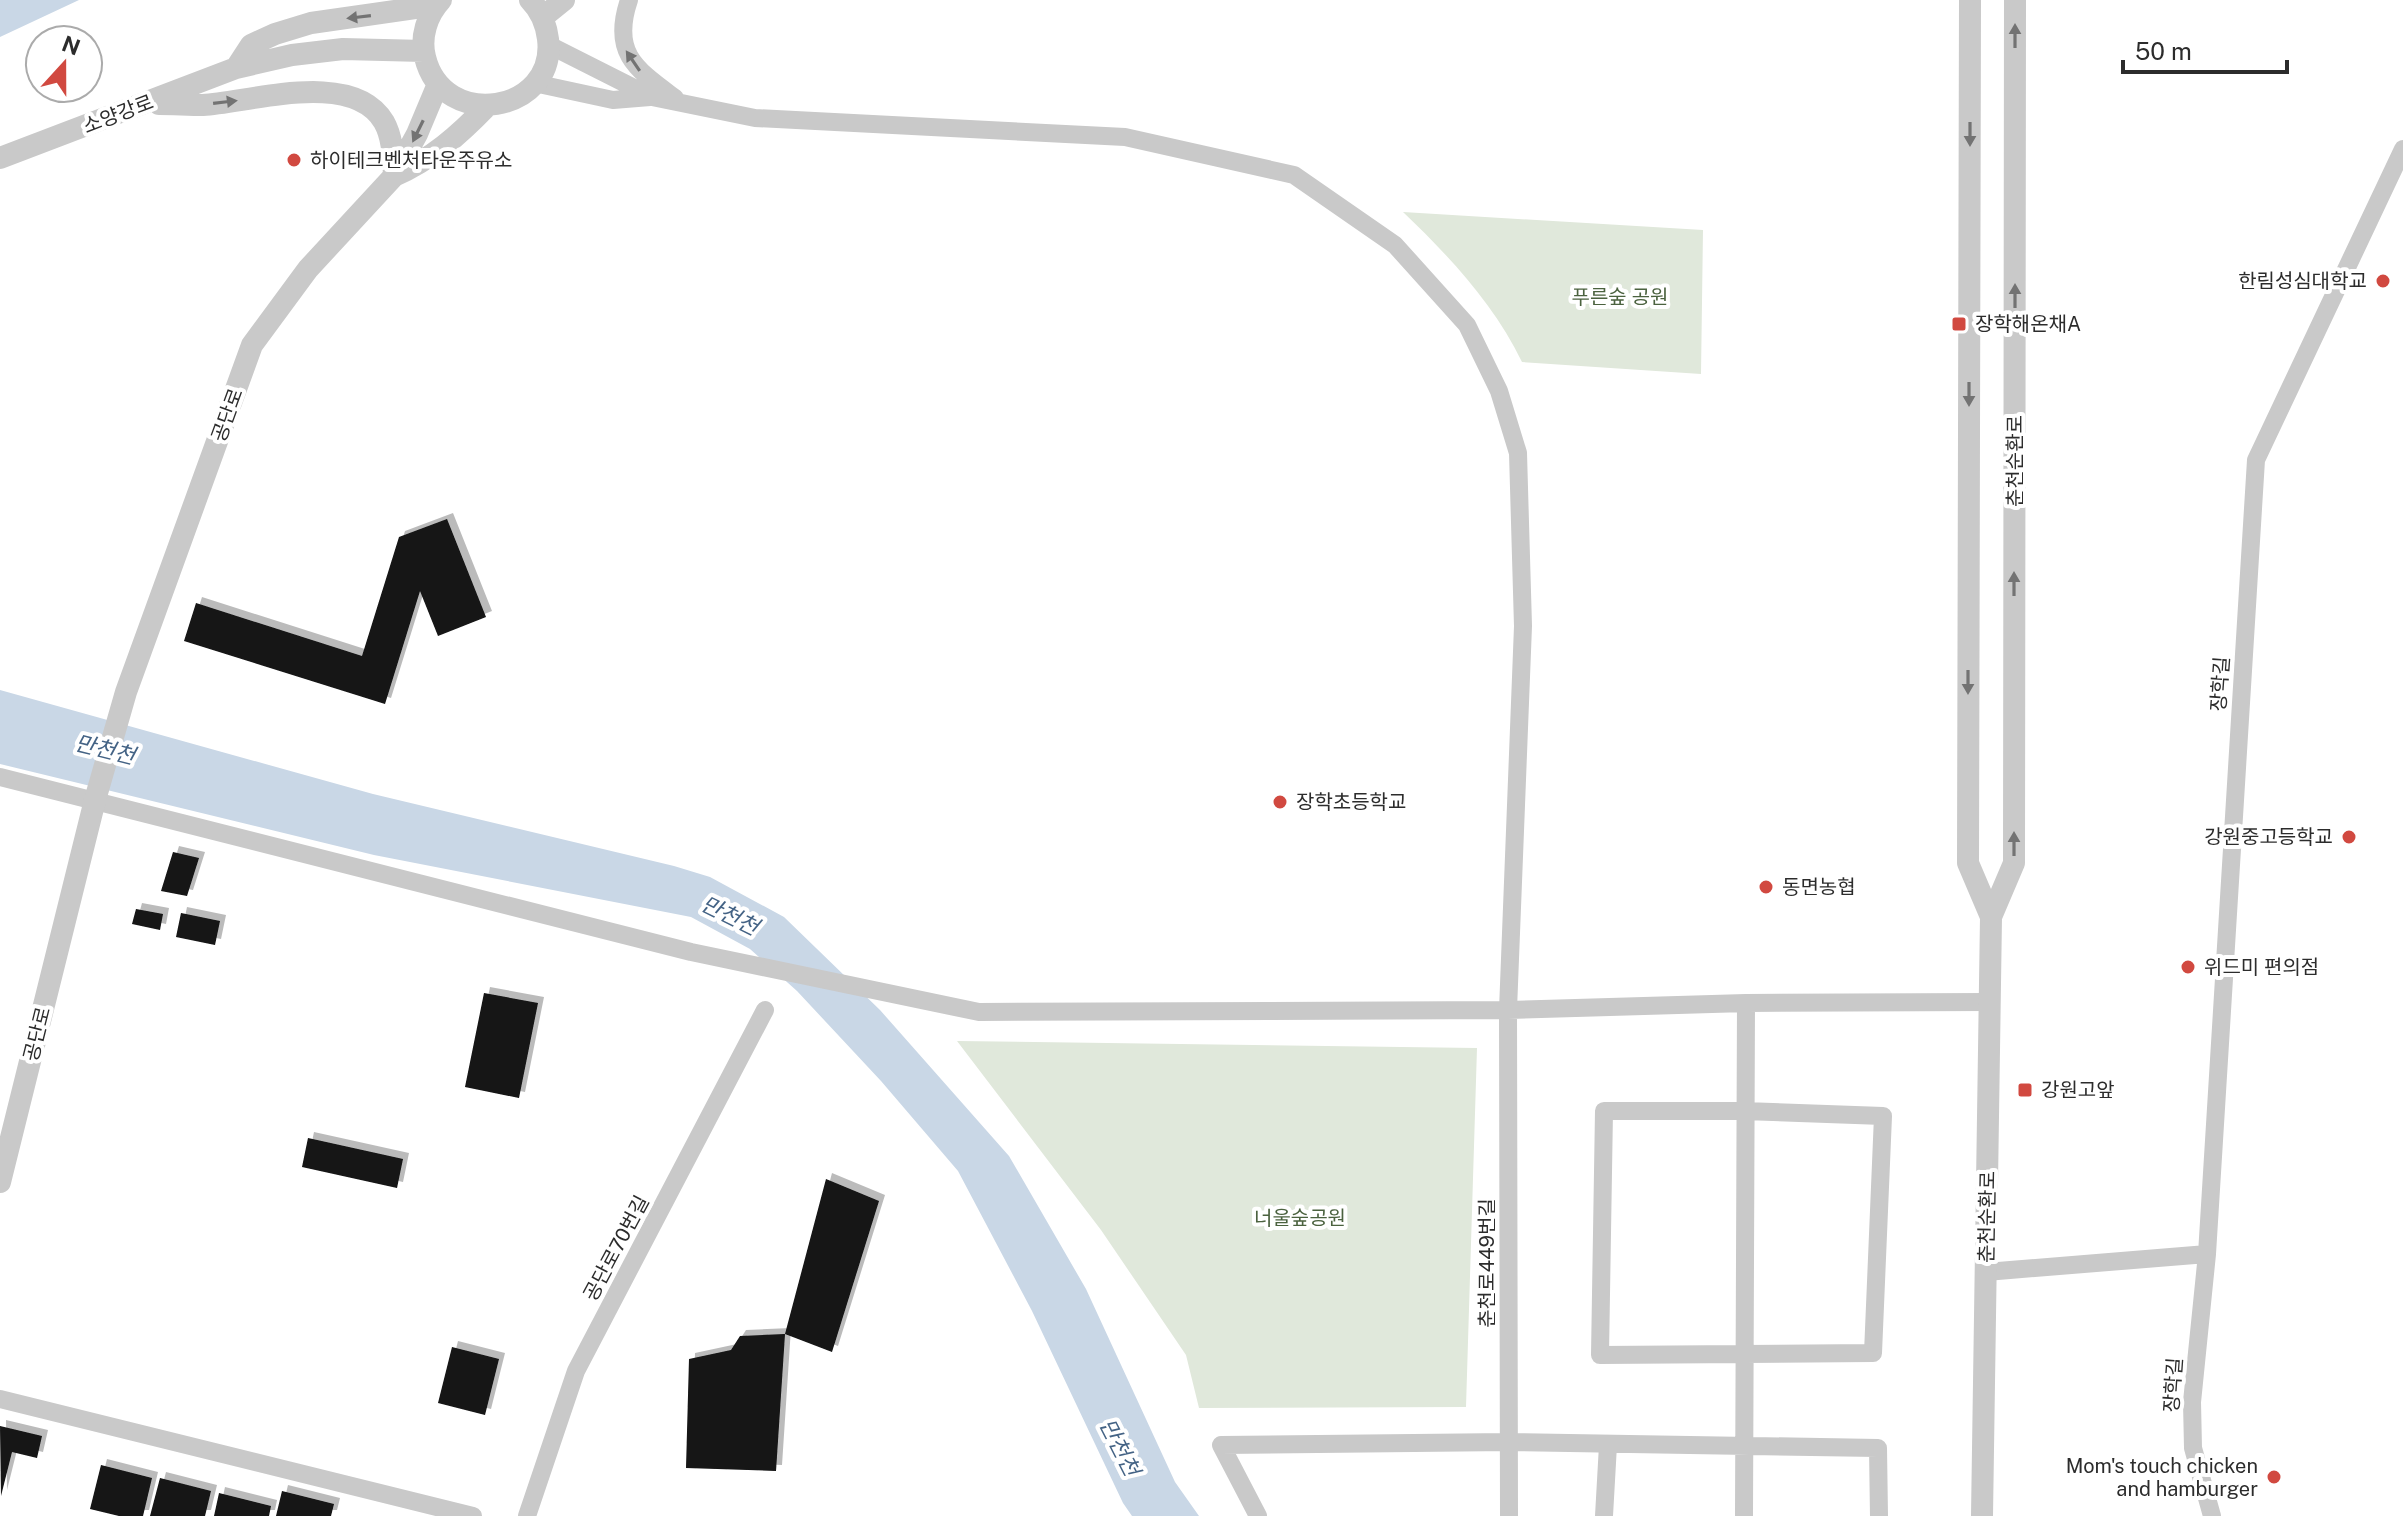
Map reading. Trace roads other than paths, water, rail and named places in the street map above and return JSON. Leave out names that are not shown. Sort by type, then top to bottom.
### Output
[{"type":"street","points":[[439,3],[424,31],[424,51],[430,72],[438,84],[461,100],[487,106],[513,100],[534,83],[547,59],[549,45],[536,8],[564,0]]},
{"type":"street","points":[[629,0],[623,43],[627,55],[643,75],[680,102]]},
{"type":"street","name":"춘천순환로","points":[[1970,0],[1968,863],[1991,917]]},
{"type":"street","name":"춘천순환로","points":[[1982,1516],[1991,917],[2014,863],[2015,0]]},
{"type":"street","name":"소양강로","points":[[236,68],[251,45],[275,34],[311,23],[439,3]]},
{"type":"street","points":[[549,45],[652,97]]},
{"type":"street","name":"소양강로","points":[[0,158],[236,68],[292,55],[343,49],[424,51]]},
{"type":"street","points":[[534,83],[613,100],[652,97]]},
{"type":"street","name":"공단로","points":[[0,1182],[96,796],[126,692],[252,345],[308,269],[394,176],[417,134],[438,84]]},
{"type":"street","points":[[147,104],[204,105],[291,93],[341,94],[362,100],[385,124],[392,148],[394,176]]},
{"type":"street","name":"춘천로449번길","points":[[652,97],[755,118],[1125,137],[1294,175],[1395,245],[1467,325],[1499,391],[1518,453],[1523,626],[1508,1010],[1509,1516]]},
{"type":"street","name":"공단로","points":[[394,176],[423,163],[487,106]]},
{"type":"street","name":"장학길","points":[[2212,1516],[2193,1448],[2192,1402],[2207,1254],[2256,460],[2403,149]]},
{"type":"street","points":[[0,777],[96,796],[691,952],[979,1012],[1508,1010],[1746,1003],[1990,1002]]},
{"type":"street","points":[[1744,1516],[1742,1355],[1746,1003]]},
{"type":"street","name":"공단로70번길","points":[[527,1516],[576,1371],[765,1010]]},
{"type":"street","points":[[1604,1111],[1744,1111],[1883,1116],[1873,1353],[1600,1355],[1604,1111]]},
{"type":"street","points":[[1986,1272],[2207,1254]]},
{"type":"street","points":[[0,1399],[473,1516]]},
{"type":"street","points":[[1258,1516],[1221,1445],[1509,1442],[1878,1448],[1879,1516]]},
{"type":"street","points":[[1604,1516],[1608,1445]]},
{"type":"water","points":[[0,0],[79,0],[24,24],[0,37]]},
{"type":"water","name":"만천천","points":[[0,690],[373,794],[674,866],[710,877],[784,917],[880,1010],[1009,1156],[1086,1289],[1175,1482],[1199,1516],[1132,1516],[1032,1311],[958,1171],[881,1081],[797,991],[750,949],[691,917],[374,855],[0,764]]},
{"type":"place","name":"하이테크벤처타운주유소","points":[[294,160]]},
{"type":"place","name":"한림성심대학교","points":[[2383,281]]},
{"type":"place","name":"장학해온채A","points":[[1959,324]]},
{"type":"place","name":"장학초등학교","points":[[1280,802]]},
{"type":"place","name":"강원중고등학교","points":[[2349,837]]},
{"type":"place","name":"동면농협","points":[[1766,887]]},
{"type":"place","name":"위드미 편의점","points":[[2188,967]]},
{"type":"place","name":"강원고앞","points":[[2025,1090]]},
{"type":"place","name":"Mom's touch chicken and hamburger","points":[[2274,1477]]},
{"type":"park label","name":"푸른숲 공원","points":[[1620,297]]},
{"type":"park label","name":"너울숲공원","points":[[1300,1218]]}]
